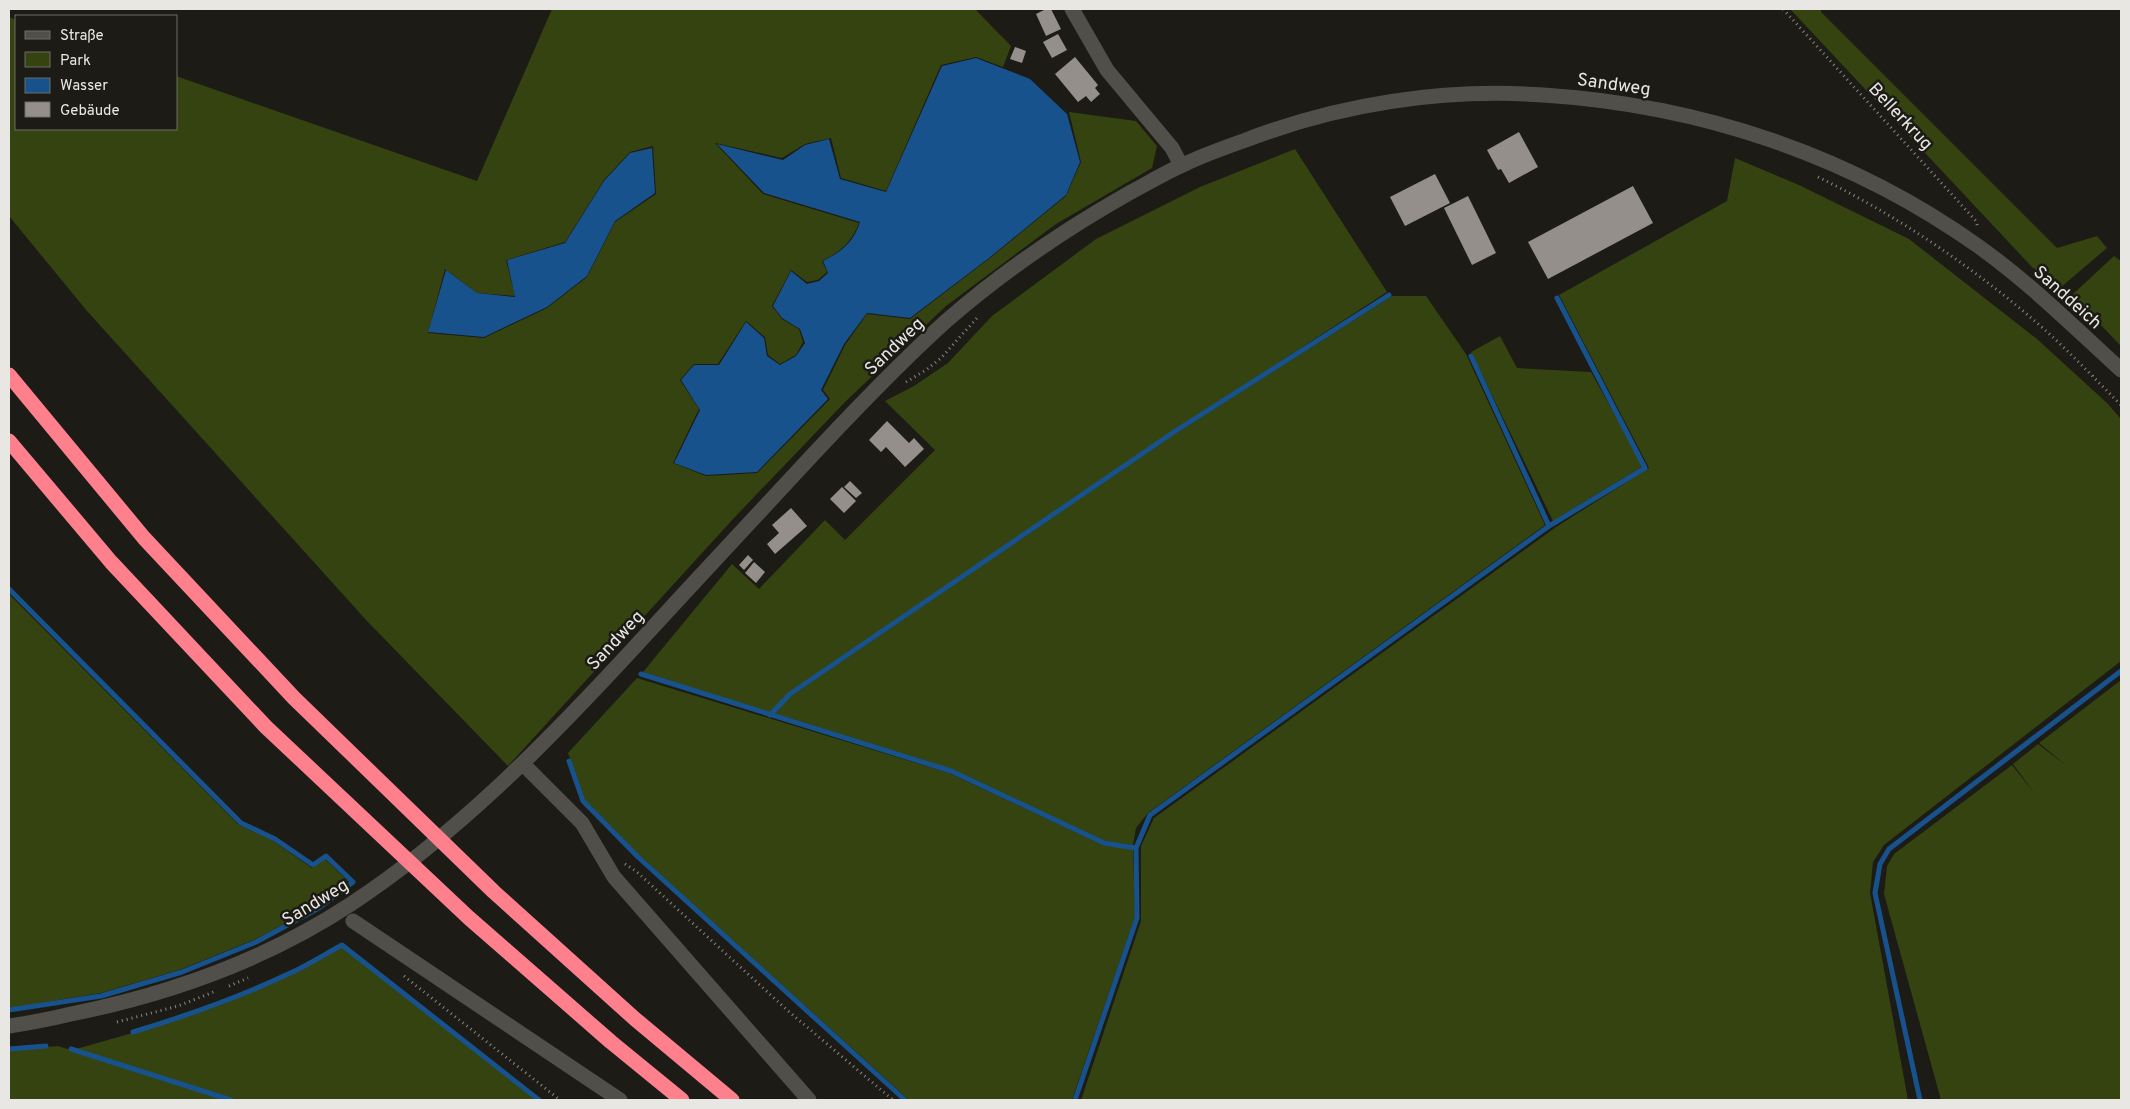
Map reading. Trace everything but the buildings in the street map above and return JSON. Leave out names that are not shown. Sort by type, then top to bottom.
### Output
[{"type":"highway","points":[[9,376],[144,538],[273,676],[494,892],[635,1019],[732,1100]]},
{"type":"highway","points":[[9,441],[111,562],[266,727],[469,918],[611,1042],[682,1100]]},
{"type":"street","points":[[1072,9],[1107,70],[1172,148],[1181,165]]},
{"type":"street","name":"Sandweg","points":[[9,1026],[118,1005],[171,989],[235,966],[274,948],[346,908],[382,883],[482,803],[578,710],[856,408],[947,320],[1044,246],[1096,212],[1181,165],[1269,131],[1310,119],[1378,104],[1473,94],[1518,93],[1599,98],[1683,114],[1735,127],[1783,143],[1874,182],[1940,220],[2012,272]]},
{"type":"street","name":"Sanddeich","points":[[2012,272],[2121,370]]},
{"type":"street","points":[[523,764],[582,823],[614,877],[809,1100]]},
{"type":"street","points":[[353,921],[620,1100]]},
{"type":"path","name":"Bellerkrug","points":[[1783,9],[1976,221],[1984,250]]},
{"type":"path","points":[[1816,176],[1866,201],[1938,247],[1996,290],[2036,322],[2121,405]]},
{"type":"path","points":[[904,384],[941,358],[981,314]]},
{"type":"path","points":[[621,861],[637,872],[787,1010],[893,1100]]},
{"type":"path","points":[[399,972],[560,1100]]},
{"type":"green space","points":[[552,9],[975,9],[1011,46],[1003,67],[976,57],[941,65],[886,191],[841,178],[831,138],[805,144],[782,158],[715,143],[763,194],[859,223],[853,236],[845,246],[822,261],[827,272],[818,280],[807,282],[791,270],[772,306],[782,319],[799,329],[803,342],[796,355],[780,364],[768,355],[765,337],[746,321],[718,364],[694,364],[680,380],[699,409],[673,463],[706,476],[757,473],[830,399],[823,390],[845,345],[867,314],[910,319],[990,258],[1066,196],[1081,162],[1069,112],[1136,121],[1157,146],[1152,168],[1056,224],[946,306],[845,402],[733,519],[508,766],[367,621],[87,311],[9,216],[9,17],[15,20],[15,130],[178,130],[178,77],[477,181]],"holes":[[[653,146],[656,194],[615,222],[587,277],[547,308],[484,338],[428,333],[445,269],[477,293],[515,296],[506,260],[565,242],[604,180],[630,152]]]},
{"type":"green space","points":[[1790,9],[1821,9],[1821,12],[2057,248],[2097,236],[2107,248],[2060,288],[2032,267]]},
{"type":"green space","points":[[1295,149],[1387,292],[1173,431],[789,693],[769,713],[643,672],[732,564],[759,589],[825,520],[845,540],[935,450],[885,401],[914,386],[948,363],[992,316],[1096,239],[1200,187]]},
{"type":"green space","points":[[1735,158],[1799,185],[1909,239],[2037,339],[2107,403],[2121,419],[2121,661],[1884,845],[1873,862],[1870,893],[1908,1100],[1081,1100],[1141,921],[1141,846],[1154,818],[1556,527],[1649,468],[1559,295],[1727,201]]},
{"type":"green space","points":[[2114,256],[2121,261],[2121,346],[2072,295]]},
{"type":"green space","points":[[1392,296],[1426,296],[1466,354],[1545,525],[1148,813],[1136,828],[1133,845],[1105,841],[951,769],[773,713],[791,696],[1175,434]]},
{"type":"green space","points":[[1500,336],[1517,368],[1591,372],[1643,466],[1553,521],[1471,352]]},
{"type":"green space","points":[[9,594],[239,825],[272,840],[312,868],[325,859],[348,881],[317,906],[256,939],[182,969],[101,993],[9,1008]]},
{"type":"green space","points":[[637,678],[949,773],[1103,845],[1133,849],[1135,917],[1072,1100],[909,1100],[640,856],[585,800],[568,753]]},
{"type":"green space","points":[[2121,680],[2121,1100],[1941,1100],[1884,894],[1887,866],[1894,854],[2012,765],[2035,794],[2013,764],[2038,744],[2067,766],[2039,743]]},
{"type":"green space","points":[[341,946],[536,1100],[234,1100],[76,1049],[155,1027],[213,1008],[274,982]]},
{"type":"green space","points":[[58,1046],[226,1100],[9,1100],[9,1050]]},
{"type":"water","points":[[976,58],[1030,79],[1067,114],[1080,162],[1066,195],[989,258],[910,318],[867,313],[844,344],[821,390],[828,399],[757,472],[706,475],[674,463],[700,410],[681,380],[694,365],[719,365],[746,322],[764,338],[767,356],[780,365],[796,356],[805,343],[800,329],[782,318],[773,306],[791,271],[807,284],[819,281],[828,273],[823,261],[846,246],[860,222],[764,193],[717,144],[783,160],[805,145],[829,139],[840,179],[886,192],[942,66]]},
{"type":"water","points":[[652,148],[655,193],[615,221],[587,276],[547,307],[484,337],[428,332],[446,270],[477,293],[515,297],[507,260],[565,243],[604,181],[630,153]]},
{"type":"waterway","points":[[770,715],[790,694],[1174,432],[1389,295]]},
{"type":"waterway","points":[[1549,526],[1645,468],[1557,298]]},
{"type":"waterway","points":[[1075,1100],[1137,918],[1136,848],[1150,815],[1549,526],[1471,356]]},
{"type":"waterway","points":[[9,589],[241,823],[275,839],[313,865],[326,856],[353,882],[319,908],[256,942],[182,972],[101,996],[9,1010]]},
{"type":"waterway","points":[[1920,1100],[1875,893],[1880,864],[1889,849],[2121,671]]},
{"type":"waterway","points":[[641,674],[951,771],[1104,843],[1136,848]]},
{"type":"waterway","points":[[569,761],[583,801],[638,857],[905,1100]]},
{"type":"waterway","points":[[133,1032],[231,999],[302,967],[342,945],[539,1100]]},
{"type":"waterway","points":[[9,1049],[46,1046]]},
{"type":"waterway","points":[[71,1049],[231,1100]]}]
